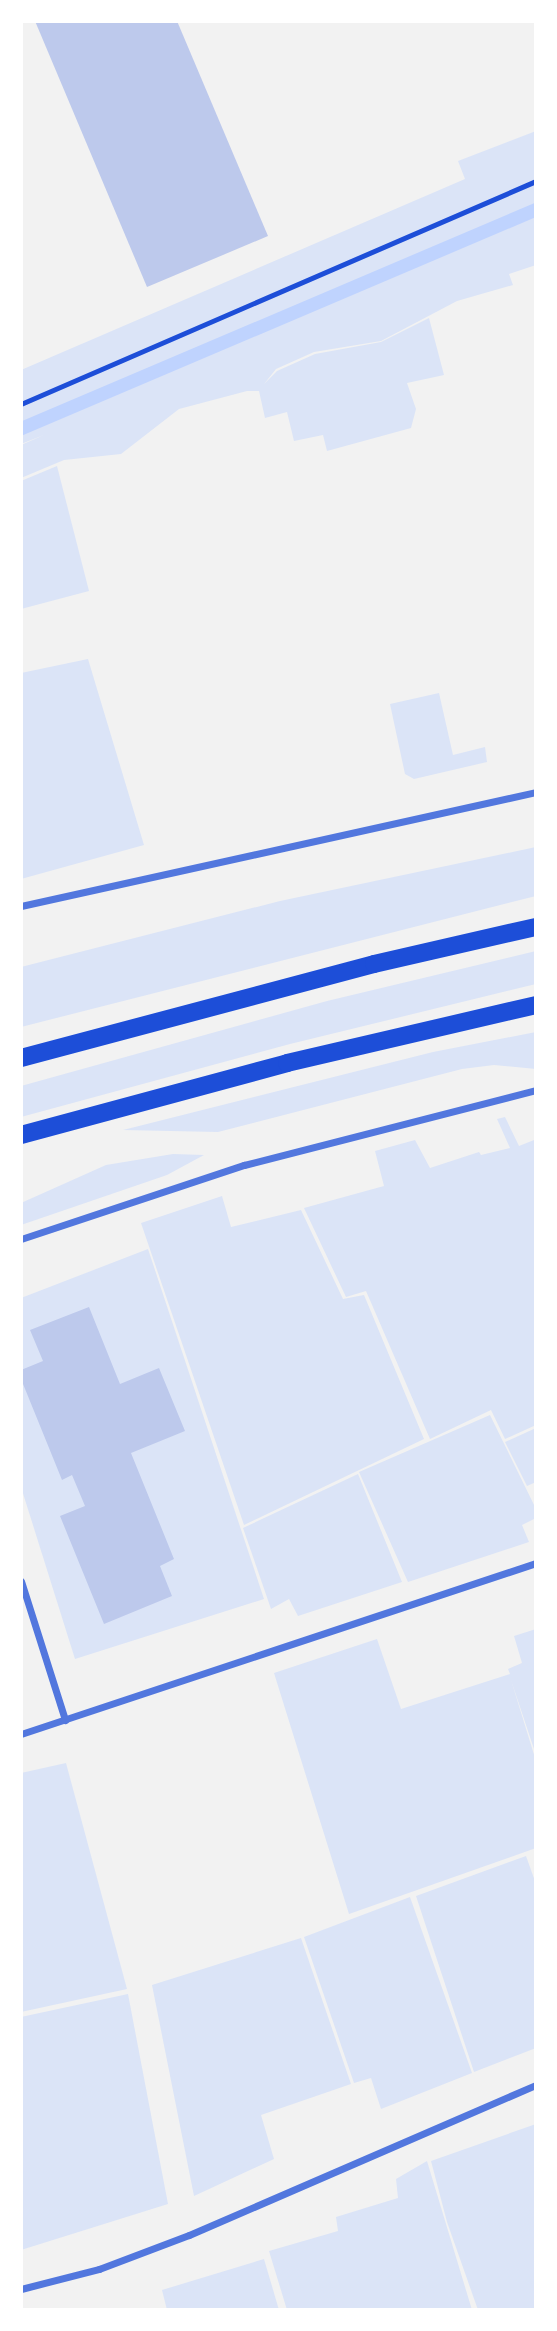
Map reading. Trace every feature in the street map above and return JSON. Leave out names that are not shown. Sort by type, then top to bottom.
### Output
[{"type":"main road","points":[[21,1058],[374,964],[536,927]]},
{"type":"main road","points":[[21,1135],[274,1066],[536,1005]]},
{"type":"street","points":[[21,906],[536,792]]},
{"type":"street","points":[[21,1239],[244,1165],[536,1090]]},
{"type":"street","points":[[21,1734],[536,1563]]},
{"type":"street","points":[[21,1581],[65,1720]]},
{"type":"street","points":[[21,2289],[99,2269],[189,2235],[536,2085]]},
{"type":"path","points":[[21,404],[536,181]]},
{"type":"shaded area","points":[[536,131],[536,265],[509,274],[513,285],[457,301],[381,341],[314,352],[276,369],[264,384],[277,371],[315,354],[381,342],[429,318],[444,375],[407,383],[416,409],[411,428],[327,451],[323,435],[294,441],[287,412],[265,418],[259,391],[247,391],[179,409],[121,454],[64,460],[21,478],[21,445],[44,435],[21,444],[21,370],[465,179],[458,161]]},
{"type":"shaded area","points":[[57,466],[89,591],[21,609],[21,481]]},
{"type":"shaded area","points":[[88,659],[144,845],[21,879],[21,673]]},
{"type":"shaded area","points":[[439,693],[453,755],[485,747],[487,762],[414,779],[405,774],[390,704]]},
{"type":"shaded area","points":[[536,847],[536,896],[21,1027],[21,967],[280,901]]},
{"type":"shaded area","points":[[536,951],[536,984],[290,1044],[21,1117],[21,1086],[327,1001]]},
{"type":"shaded area","points":[[536,1032],[536,1069],[494,1065],[462,1069],[218,1132],[123,1130],[433,1052]]},
{"type":"shaded area","points":[[505,1117],[519,1146],[534,1140],[536,1144],[536,1425],[505,1439],[491,1410],[430,1439],[366,1291],[346,1297],[304,1208],[384,1186],[375,1151],[415,1140],[430,1168],[479,1152],[481,1155],[510,1148],[497,1119]]},
{"type":"shaded area","points":[[173,1154],[204,1155],[167,1175],[21,1225],[21,1203],[106,1165]]},
{"type":"shaded area","points":[[222,1196],[231,1227],[301,1210],[343,1299],[364,1295],[424,1439],[244,1525],[141,1223]]},
{"type":"shaded area","points":[[148,1249],[264,1599],[75,1659],[21,1487],[21,1298]]},
{"type":"shaded area","points":[[490,1415],[536,1509],[536,1518],[522,1525],[529,1542],[408,1582],[359,1472]]},
{"type":"shaded area","points":[[536,1428],[536,1482],[527,1486],[505,1442]]},
{"type":"shaded area","points":[[358,1474],[402,1582],[298,1616],[289,1599],[271,1609],[243,1528]]},
{"type":"shaded area","points":[[536,1629],[536,1755],[511,1680],[536,1761],[536,1848],[349,1914],[274,1673],[377,1639],[401,1709],[510,1674],[508,1669],[522,1663],[514,1636]]},
{"type":"shaded area","points":[[66,1763],[127,1989],[21,2012],[21,1773]]},
{"type":"shaded area","points":[[526,1856],[536,1884],[536,2048],[474,2072],[416,1896]]},
{"type":"shaded area","points":[[410,1897],[472,2073],[381,2109],[371,2078],[354,2083],[304,1937]]},
{"type":"shaded area","points":[[301,1938],[351,2084],[261,2115],[274,2159],[194,2196],[152,1985]]},
{"type":"shaded area","points":[[128,1994],[168,2204],[21,2250],[21,2017]]},
{"type":"shaded area","points":[[536,2124],[536,2310],[478,2310],[447,2222],[431,2161]]},
{"type":"shaded area","points":[[427,2161],[472,2310],[287,2310],[269,2251],[338,2231],[336,2217],[398,2198],[396,2179]]},
{"type":"shaded area","points":[[264,2259],[279,2310],[167,2310],[162,2290]]},
{"type":"water","points":[[536,214],[536,217],[21,436],[21,432]]},
{"type":"building","points":[[35,21],[177,21],[268,236],[147,287]]},
{"type":"building","points":[[89,1307],[120,1384],[159,1368],[185,1431],[131,1453],[174,1559],[160,1566],[172,1596],[104,1624],[60,1516],[85,1506],[72,1475],[62,1480],[21,1379],[21,1370],[43,1361],[30,1330]]},
{"type":"waterway","points":[[21,428],[536,209]]}]
